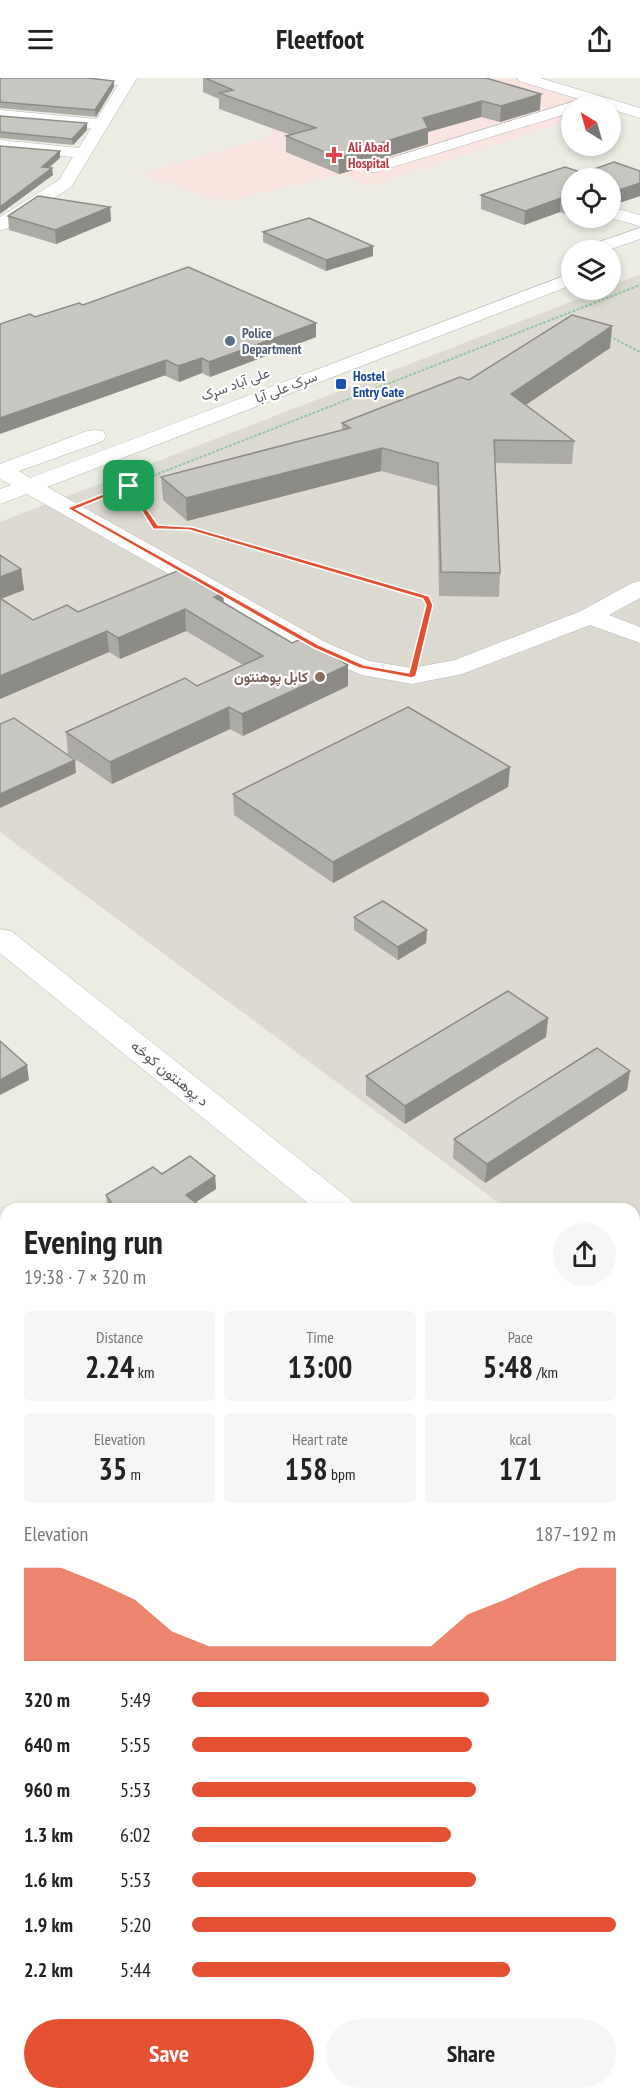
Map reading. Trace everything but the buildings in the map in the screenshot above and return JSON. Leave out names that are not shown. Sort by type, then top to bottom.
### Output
[{"type":"street","points":[[88,78],[130,80]]},
{"type":"street","points":[[524,78],[582,96]]},
{"type":"street","points":[[552,78],[640,104]]},
{"type":"street","points":[[0,225],[65,183],[130,80]]},
{"type":"street","points":[[621,108],[640,113]]},
{"type":"street","points":[[371,169],[561,110]]},
{"type":"street","points":[[0,116],[101,124]]},
{"type":"street","points":[[0,145],[82,153]]},
{"type":"street","points":[[0,201],[30,206]]},
{"type":"street","points":[[621,215],[640,221]]},
{"type":"street","points":[[621,240],[640,233]]},
{"type":"street","points":[[463,299],[561,263]]},
{"type":"street","name":"سرک علی آبا","points":[[0,497],[561,282]]},
{"type":"street","points":[[279,368],[305,380]]},
{"type":"street","points":[[1,471],[113,429]]},
{"type":"street","points":[[1,471],[316,647],[362,667],[412,676],[462,666],[590,616],[640,588]]},
{"type":"street","points":[[590,616],[640,636]]},
{"type":"street","name":"د پوهنتون کوڅه","points":[[0,938],[331,1203]]},
{"type":"path","points":[[70,508],[640,285]]},
{"type":"path","points":[[571,312],[575,319]]},
{"type":"path","points":[[603,333],[640,352]]},
{"type":"path","points":[[129,486],[156,527],[189,528],[426,598],[430,605],[412,676]]},
{"type":"shaded area","name":"Ali Abad Hospital","points":[[439,78],[518,78],[577,96],[561,96],[561,123],[367,187],[342,174],[223,202],[139,174],[269,137],[273,129]]},
{"type":"shaded area","name":"کابل پوهنتون","points":[[640,274],[640,1203],[499,1203],[0,832],[0,522],[575,300],[621,300],[621,282]]},
{"type":"place","name":"Ali Abad Hospital","points":[[334,155]]},
{"type":"place","name":"Police Department","points":[[230,341]]},
{"type":"place","name":"Hostel Entry Gate","points":[[341,384]]},
{"type":"place","name":"کابل پوهنتون","points":[[320,677]]},
{"type":"route","points":[[129,486],[156,527],[189,528],[426,598],[430,605],[412,676],[396,675],[362,667],[316,647],[70,508],[129,486]]}]
